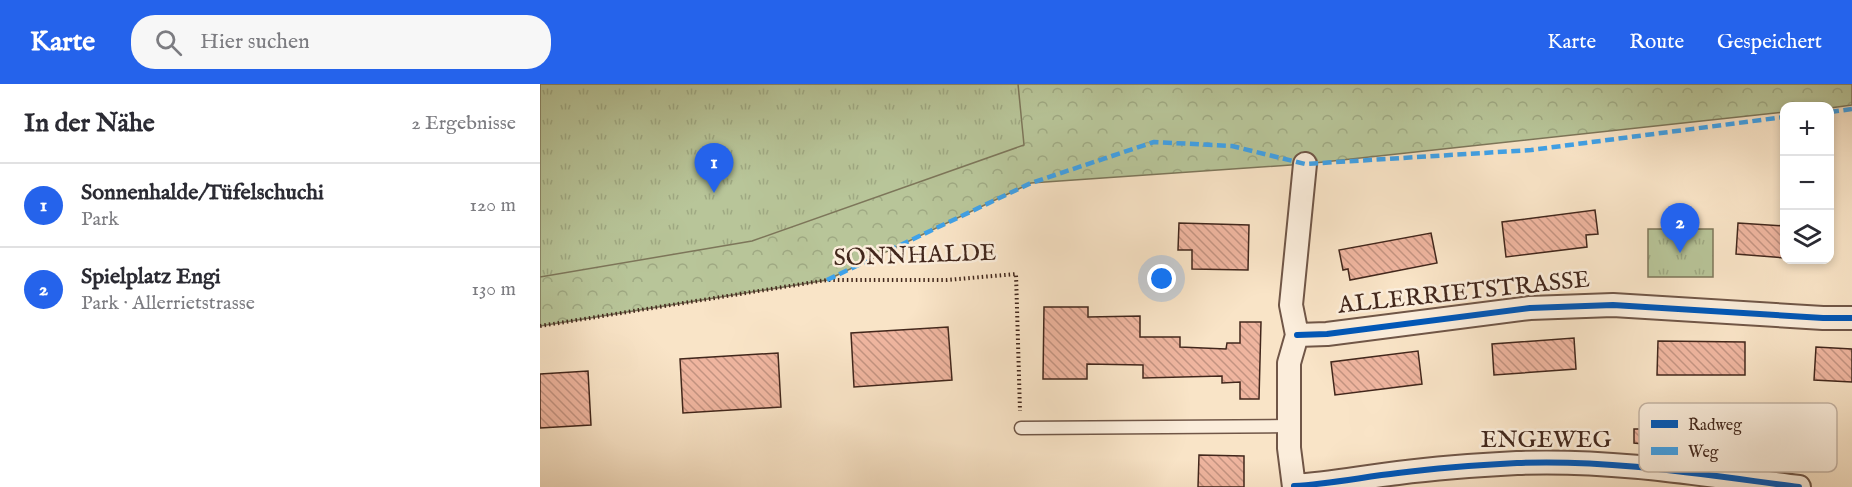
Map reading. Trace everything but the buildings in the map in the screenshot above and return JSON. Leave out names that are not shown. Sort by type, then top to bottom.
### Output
[{"type":"street","points":[[1294,487],[1289,448],[1289,363],[1296,335],[1291,305],[1305,164]]},
{"type":"street","name":"ALLERRIETSTRASSE","points":[[1296,335],[1327,334],[1530,308],[1613,305],[1852,318]]},
{"type":"street","name":"ENGEWEG","points":[[1294,487],[1322,485],[1400,472],[1518,463],[1601,464],[1639,468]]},
{"type":"street","name":"ENGEWEG","points":[[1684,472],[1799,487]]},
{"type":"lane","points":[[1021,428],[1289,426]]},
{"type":"green space","points":[[540,84],[1852,84],[1852,105],[1834,107],[1834,102],[1780,102],[1780,112],[1305,164],[1031,183],[827,280],[540,326]]},
{"type":"green space","points":[[540,84],[1018,84],[1024,145],[752,241],[540,277]]},
{"type":"green space","points":[[1648,229],[1713,229],[1713,277],[1648,277]]},
{"type":"marked path","points":[[1834,111],[1852,109]]},
{"type":"marked path","points":[[827,280],[1031,183],[1154,142],[1232,146],[1305,164],[1531,150],[1780,118]]},
{"type":"cycle path","points":[[1297,335],[1327,334],[1530,308],[1613,305],[1852,318]]},
{"type":"cycle path","points":[[1294,486],[1443,468],[1517,463],[1588,463],[1639,467]]},
{"type":"cycle path","points":[[1682,472],[1799,487]]},
{"type":"place","name":"Sonnenhalde/Tüfelschuchi","points":[[714,193]]},
{"type":"place","name":"Spielplatz Engi","points":[[1680,253]]}]
